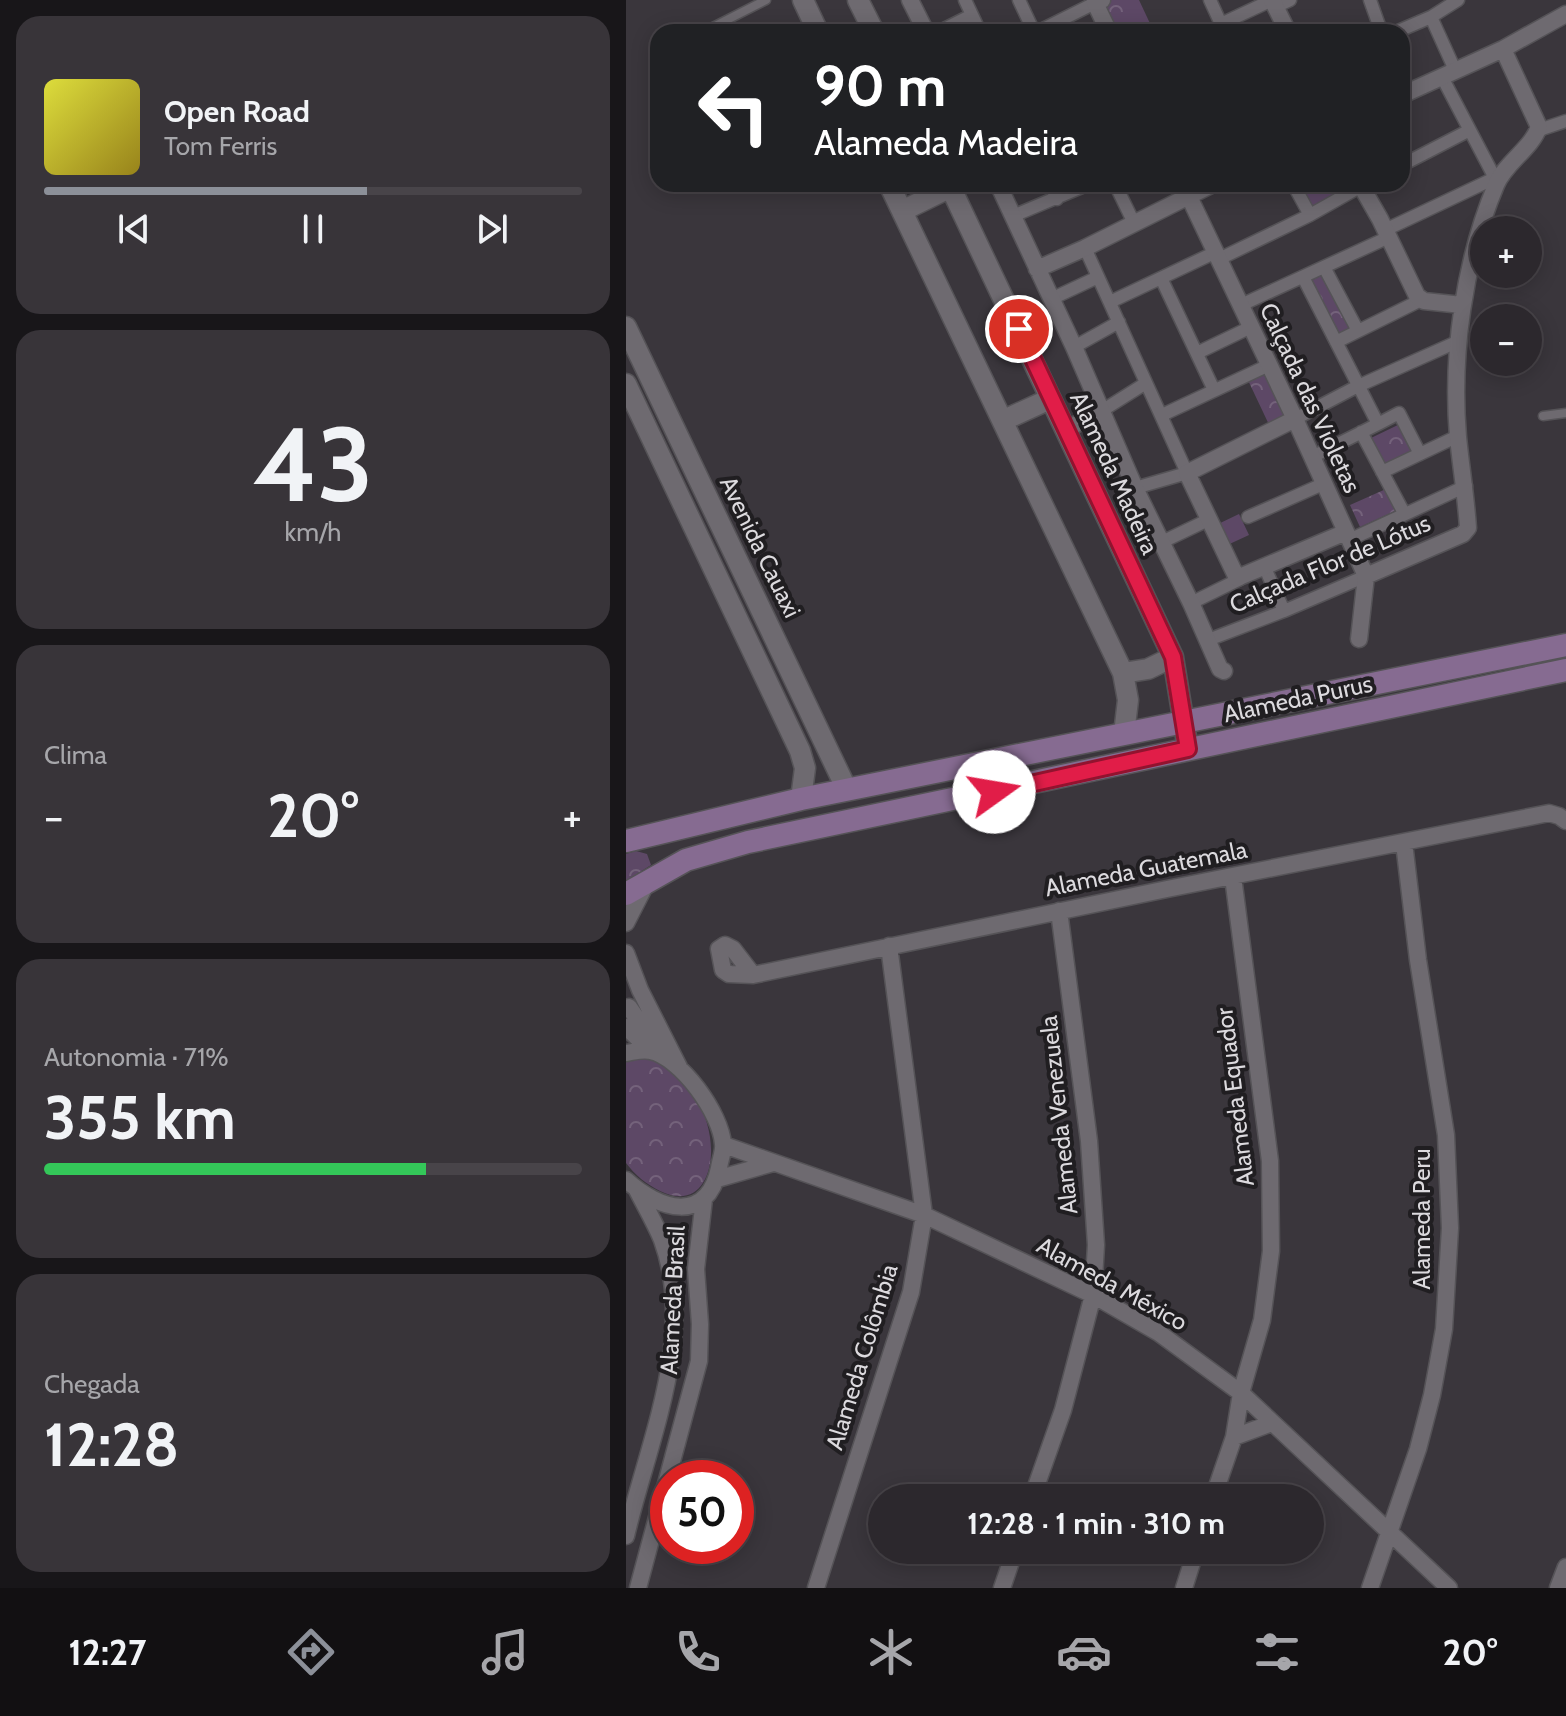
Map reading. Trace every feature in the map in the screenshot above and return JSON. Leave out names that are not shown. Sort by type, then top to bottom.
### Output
[{"type":"main road","name":"Alameda Purus","points":[[626,841],[801,799],[1566,645]]},
{"type":"main road","name":"Alameda Purus","points":[[636,889],[686,860],[748,842],[1566,670]]},
{"type":"main road","points":[[648,836],[661,848],[672,868]]},
{"type":"street","points":[[858,0],[870,24]]},
{"type":"street","points":[[910,0],[922,24]]},
{"type":"street","points":[[1019,0],[1031,24]]},
{"type":"street","points":[[1210,0],[1221,24]]},
{"type":"street","points":[[1370,0],[1379,24]]},
{"type":"street","points":[[1410,26],[1458,0]]},
{"type":"street","points":[[1051,24],[1097,1],[1106,24]]},
{"type":"street","points":[[1231,24],[1277,2],[1285,24]]},
{"type":"street","points":[[807,3],[815,24]]},
{"type":"street","points":[[947,24],[970,5],[977,24]]},
{"type":"street","points":[[1191,603],[1265,568],[1466,486],[1458,436],[1462,305],[1474,251],[1496,180],[1468,131],[1431,17]]},
{"type":"street","points":[[1410,91],[1565,18]]},
{"type":"street","points":[[1503,49],[1539,130]]},
{"type":"street","points":[[1241,305],[1324,267],[1496,180],[1539,130],[1566,121]]},
{"type":"street","points":[[1410,161],[1468,131]]},
{"type":"street","points":[[893,192],[1123,673],[1128,700],[1124,734]]},
{"type":"street","points":[[902,211],[938,192]]},
{"type":"street","name":"Alameda Madeira","points":[[953,192],[1173,657],[1188,749]]},
{"type":"street","points":[[1002,192],[1135,488],[1220,669],[1224,671]]},
{"type":"street","points":[[1054,192],[1057,199]]},
{"type":"street","points":[[1013,216],[1072,192]]},
{"type":"street","points":[[1119,192],[1134,223]]},
{"type":"street","points":[[1037,269],[1134,223],[1183,192]]},
{"type":"street","name":"Calçada das Violetas","points":[[1187,192],[1366,576]]},
{"type":"street","points":[[1297,192],[1310,215]]},
{"type":"street","points":[[1110,302],[1310,215],[1350,192]]},
{"type":"street","points":[[1366,192],[1421,300]]},
{"type":"street","points":[[1085,248],[1208,520],[1236,577],[1240,579]]},
{"type":"street","points":[[1324,267],[1358,331]]},
{"type":"street","points":[[1051,299],[1098,277]]},
{"type":"street","points":[[1303,277],[1378,424]]},
{"type":"street","points":[[1161,278],[1214,390]]},
{"type":"street","points":[[1336,342],[1421,300],[1462,305]]},
{"type":"street","points":[[1074,347],[1119,322]]},
{"type":"street","name":"Avenida Cauaxi","points":[[626,327],[847,790]]},
{"type":"street","points":[[1197,353],[1251,327]]},
{"type":"street","points":[[1135,488],[1187,473],[1358,386],[1459,341]]},
{"type":"street","points":[[1162,415],[1269,365]]},
{"type":"street","points":[[1065,430],[1146,383]]},
{"type":"street","name":"Avenida Cauaxi","points":[[626,384],[794,739],[805,768],[801,799]]},
{"type":"street","points":[[1004,420],[1050,399]]},
{"type":"street","points":[[1312,457],[1399,413],[1420,454]]},
{"type":"street","points":[[1361,432],[1404,513]]},
{"type":"street","points":[[1382,472],[1458,436]]},
{"type":"street","points":[[1248,517],[1323,484]]},
{"type":"street","name":"Calçada Flor de Lótus","points":[[1208,640],[1463,534],[1468,528],[1466,486]]},
{"type":"street","points":[[1162,542],[1208,520]]},
{"type":"street","points":[[715,570],[723,562],[739,562]]},
{"type":"street","points":[[1265,568],[1284,611]]},
{"type":"street","points":[[1359,639],[1366,576]]},
{"type":"street","points":[[1123,673],[1148,669],[1173,657]]},
{"type":"street","points":[[794,739],[808,739],[818,730]]},
{"type":"street","name":"Alameda Guatemala","points":[[753,975],[1549,813],[1566,821]]},
{"type":"street","name":"Alameda Peru","points":[[1370,1588],[1418,1449],[1432,1395],[1444,1329],[1450,1228],[1446,1135],[1418,960],[1404,843]]},
{"type":"street","name":"Alameda Equador","points":[[1218,1484],[1243,1401],[1264,1306],[1271,1251],[1270,1161],[1233,877]]},
{"type":"street","points":[[626,923],[636,889]]},
{"type":"street","name":"Alameda Venezuela","points":[[1037,1484],[1063,1410],[1093,1295],[1096,1245],[1089,1141],[1059,911]]},
{"type":"street","name":"Alameda Colômbia","points":[[816,1588],[911,1292],[924,1215],[889,946]]},
{"type":"street","points":[[626,953],[665,1059]]},
{"type":"street","points":[[629,1007],[665,1059]]},
{"type":"street","points":[[626,1027],[706,1097],[724,1145],[717,1179],[704,1199],[690,1207],[674,1207],[632,1185]]},
{"type":"street","points":[[626,1053],[665,1059]]},
{"type":"street","name":"Alameda México","points":[[724,1145],[924,1215],[1093,1295],[1159,1333],[1272,1423],[1449,1588]]},
{"type":"street","points":[[717,1179],[775,1163]]},
{"type":"street","name":"Alameda Brasil","points":[[626,1536],[655,1434],[673,1352],[672,1293],[662,1241],[632,1185]]},
{"type":"street","name":"Alameda Brasil","points":[[638,1588],[699,1361],[696,1269],[704,1199]]},
{"type":"street","points":[[1234,1437],[1272,1423]]},
{"type":"street","points":[[1002,1588],[1010,1564]]},
{"type":"street","points":[[1184,1588],[1192,1564]]},
{"type":"street","points":[[1558,1588],[1566,1567]]},
{"type":"lane","points":[[719,24],[766,0]]},
{"type":"lane","points":[[1543,416],[1566,413]]},
{"type":"green space","points":[[1101,0],[1139,0],[1150,24],[1112,24]]},
{"type":"green space","points":[[1304,192],[1341,192],[1311,207]]},
{"type":"green space","points":[[1322,275],[1353,329],[1338,337],[1309,282]]},
{"type":"green space","points":[[1269,365],[1295,419],[1272,431],[1246,376]]},
{"type":"green space","points":[[1400,424],[1412,451],[1384,465],[1371,438]]},
{"type":"green space","points":[[1386,489],[1395,511],[1360,527],[1350,505]]},
{"type":"green space","points":[[1239,514],[1249,535],[1223,547],[1214,526]]},
{"type":"green space","points":[[636,851],[647,854],[651,865],[626,881],[626,854]]},
{"type":"green space","points":[[638,1056],[669,1069],[691,1091],[705,1117],[711,1144],[709,1169],[699,1188],[683,1196],[660,1191],[645,1182],[626,1163],[626,1059]]},
{"type":"route","points":[[994,792],[1188,749],[1173,657],[1019,329]]}]
